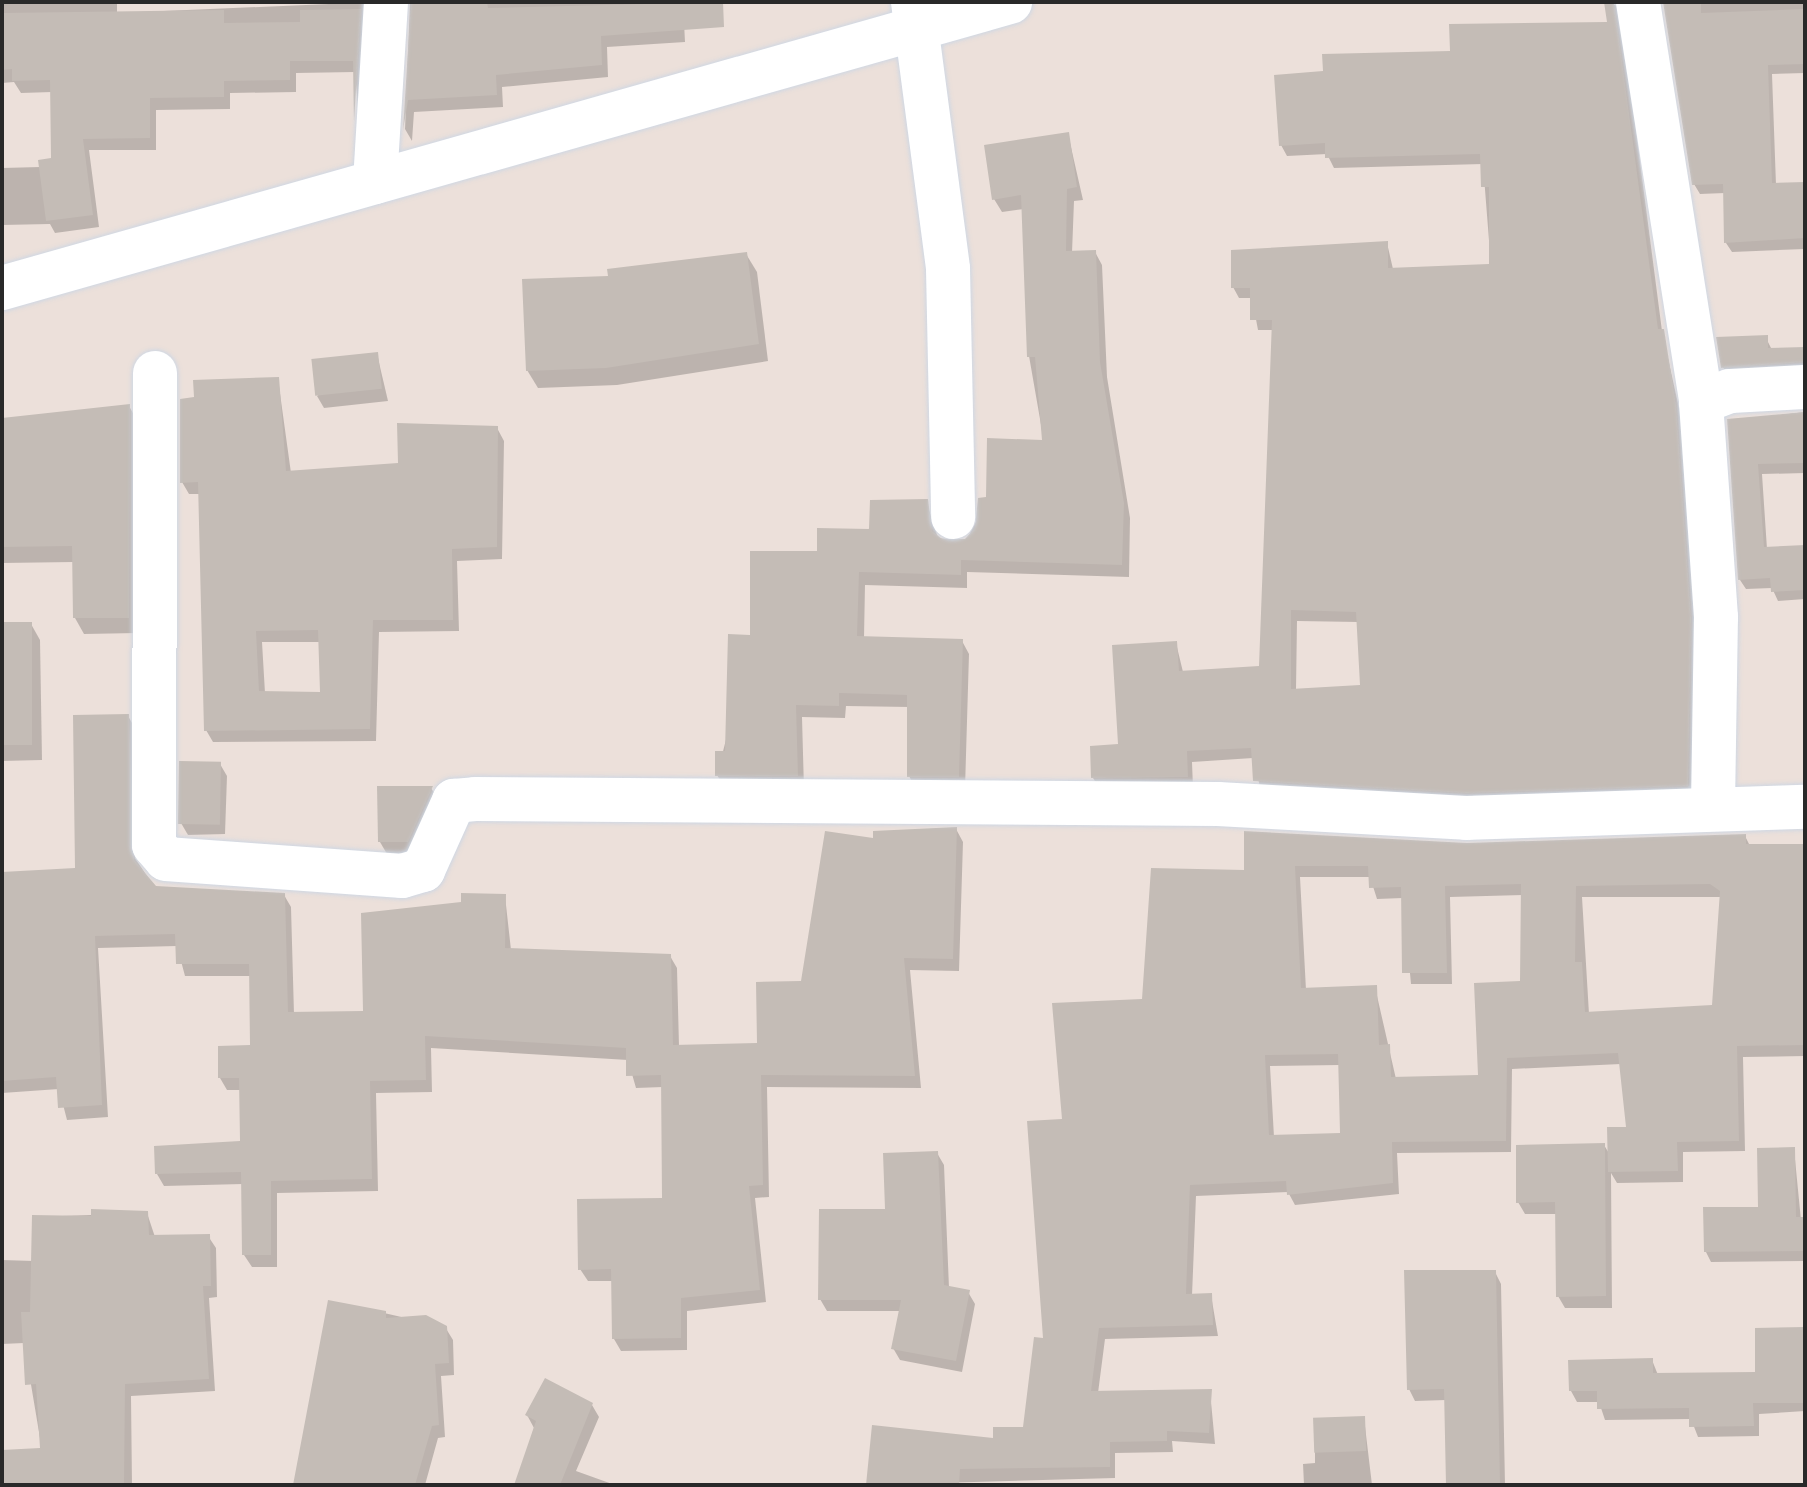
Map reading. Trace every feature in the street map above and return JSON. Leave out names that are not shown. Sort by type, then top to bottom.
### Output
[{"type":"street","points":[[375,182],[386,2]]},
{"type":"street","points":[[2,288],[375,182],[915,15],[1010,2]]},
{"type":"street","points":[[1638,2],[1701,402],[1716,617],[1713,806]]},
{"type":"street","points":[[915,15],[948,269],[953,517]]},
{"type":"street","points":[[155,373],[154,845],[166,859],[402,876],[423,870],[454,801],[475,799],[1218,804],[1466,818],[1713,806],[1805,807]]},
{"type":"street","points":[[1701,402],[1730,391],[1805,387]]},
{"type":"building","points":[[411,2],[487,2],[488,8],[723,2],[724,27],[601,36],[602,65],[496,75],[497,95],[408,100],[403,130]]},
{"type":"building","points":[[1604,2],[1614,2],[1658,329],[1664,329],[1676,405],[1691,618],[1688,786],[1466,793],[1253,781],[1251,748],[1187,751],[1188,777],[1091,778],[1090,746],[1118,744],[1112,645],[1177,641],[1179,671],[1259,666],[1272,320],[1250,320],[1250,288],[1231,288],[1231,250],[1388,241],[1388,268],[1489,264],[1489,187],[1481,187],[1480,154],[1325,158],[1325,143],[1279,146],[1274,75],[1323,71],[1322,54],[1450,51],[1449,24],[1607,22]],"holes":[[[1291,610],[1356,612],[1360,685],[1291,689]]]},
{"type":"building","points":[[1663,2],[1701,2],[1701,13],[1803,9],[1805,64],[1768,65],[1772,183],[1805,182],[1805,238],[1724,243],[1723,184],[1692,185]]},
{"type":"building","points":[[361,9],[354,122],[353,61],[290,61],[290,80],[224,81],[224,97],[150,98],[150,138],[83,139],[93,215],[46,221],[38,160],[51,158],[50,80],[12,81],[12,69],[2,70],[2,13],[224,10],[224,23],[300,22],[300,10]]},
{"type":"building","points":[[1069,132],[1077,187],[1067,189],[1066,251],[1096,250],[1100,362],[1124,503],[1122,565],[961,560],[961,575],[859,572],[857,636],[963,639],[959,777],[907,777],[907,695],[839,693],[839,706],[796,705],[798,776],[715,776],[715,751],[725,751],[728,634],[750,635],[750,551],[817,551],[817,528],[869,529],[870,500],[928,499],[932,531],[942,539],[965,539],[975,528],[978,498],[986,497],[987,438],[1042,440],[1035,357],[1027,357],[1021,195],[992,200],[984,145]]},
{"type":"building","points":[[747,252],[759,344],[606,368],[526,371],[522,279],[608,276],[607,269]]},
{"type":"building","points":[[1768,335],[1768,348],[1805,347],[1805,362],[1721,368],[1716,337]]},
{"type":"building","points":[[378,352],[382,389],[315,396],[311,359]]},
{"type":"building","points":[[279,377],[286,471],[398,463],[397,423],[498,426],[497,547],[452,549],[453,620],[373,620],[370,729],[204,731],[198,482],[180,483],[180,399],[194,397],[193,380]],"holes":[[[318,630],[320,692],[259,691],[256,631]]]},
{"type":"building","points":[[130,404],[129,618],[73,618],[72,546],[2,547],[2,418]]},
{"type":"building","points":[[1805,412],[1805,463],[1758,464],[1764,547],[1805,545],[1805,590],[1771,592],[1770,578],[1738,580],[1727,419]]},
{"type":"building","points":[[2,622],[32,622],[32,745],[2,745]]},
{"type":"building","points":[[129,714],[134,860],[156,886],[285,893],[288,1012],[363,1011],[361,913],[461,902],[461,893],[506,894],[505,948],[671,954],[673,1045],[757,1043],[756,982],[801,981],[825,831],[873,838],[873,831],[957,827],[953,959],[904,958],[915,1076],[761,1075],[763,1185],[749,1186],[760,1290],[681,1298],[681,1338],[612,1339],[611,1269],[578,1270],[577,1199],[662,1198],[661,1075],[626,1076],[626,1048],[425,1036],[426,1080],[370,1081],[372,1179],[271,1181],[271,1255],[242,1255],[241,1172],[155,1174],[154,1146],[240,1141],[239,1078],[218,1078],[218,1046],[250,1045],[249,964],[176,964],[175,934],[95,936],[102,1105],[58,1108],[56,1077],[2,1081],[2,872],[75,868],[73,715]]},
{"type":"building","points":[[179,761],[221,762],[220,825],[178,824]]},
{"type":"building","points":[[377,786],[433,786],[408,842],[378,842]]},
{"type":"building","points":[[1244,831],[1467,843],[1746,834],[1746,844],[1805,844],[1805,1045],[1737,1046],[1739,1141],[1677,1142],[1678,1171],[1608,1172],[1607,1127],[1626,1127],[1618,1053],[1507,1058],[1506,1141],[1392,1142],[1393,1183],[1287,1195],[1286,1181],[1190,1185],[1186,1294],[1212,1293],[1213,1325],[1099,1328],[1091,1391],[1212,1389],[1209,1433],[1167,1431],[1167,1441],[1110,1442],[1110,1467],[960,1469],[959,1485],[866,1485],[872,1425],[993,1438],[993,1427],[1023,1427],[1034,1337],[1043,1338],[1027,1121],[1062,1119],[1052,1003],[1142,999],[1151,868],[1244,870]],"holes":[[[1295,866],[1368,866],[1369,888],[1401,887],[1402,973],[1447,973],[1445,886],[1521,884],[1520,981],[1474,983],[1478,1075],[1391,1077],[1390,1044],[1379,1045],[1377,985],[1301,988]],[[1710,884],[1720,891],[1712,1005],[1585,1012],[1582,962],[1575,962],[1576,886]],[[1338,1054],[1340,1133],[1269,1135],[1265,1055]]]},
{"type":"building","points":[[1605,1143],[1606,1296],[1556,1297],[1555,1202],[1516,1203],[1516,1145]]},
{"type":"building","points":[[1795,1147],[1796,1217],[1805,1217],[1805,1251],[1704,1252],[1703,1207],[1758,1207],[1757,1148]]},
{"type":"building","points":[[938,1151],[944,1285],[970,1290],[956,1361],[891,1349],[901,1300],[818,1300],[819,1209],[885,1209],[883,1153]]},
{"type":"building","points":[[91,1209],[148,1211],[149,1235],[210,1234],[211,1286],[203,1286],[209,1379],[125,1384],[124,1485],[2,1485],[2,1450],[40,1448],[36,1384],[25,1385],[21,1312],[30,1312],[32,1215],[91,1216]]},
{"type":"building","points":[[1404,1270],[1496,1270],[1500,1484],[1446,1485],[1444,1389],[1407,1390]]},
{"type":"building","points":[[328,1300],[386,1311],[386,1318],[426,1315],[447,1326],[449,1363],[435,1364],[439,1425],[432,1426],[415,1485],[293,1485]]},
{"type":"building","points":[[1805,1327],[1805,1403],[1753,1403],[1754,1426],[1689,1427],[1689,1408],[1597,1409],[1597,1391],[1569,1391],[1568,1360],[1653,1358],[1653,1373],[1755,1372],[1755,1328]]},
{"type":"building","points":[[545,1378],[593,1403],[560,1485],[514,1485],[536,1421],[525,1415]]},
{"type":"building","points":[[1365,1416],[1366,1451],[1314,1453],[1313,1418]]}]
